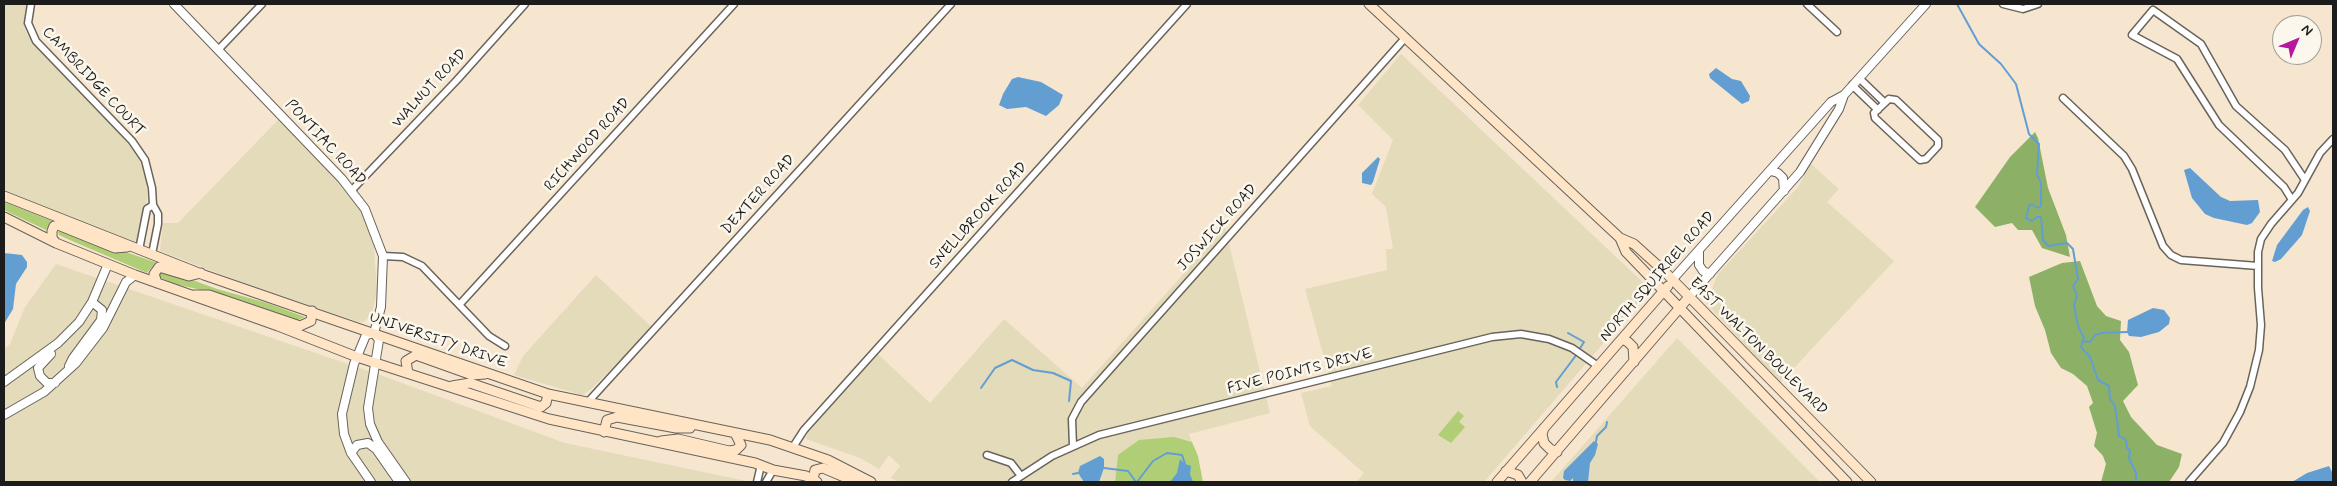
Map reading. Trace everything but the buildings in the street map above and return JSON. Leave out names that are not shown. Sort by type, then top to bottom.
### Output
[{"type":"main road","name":"EAST WALTON BOULEVARD","points":[[1369,4],[1620,238],[1634,244],[1690,297],[1871,482]]},
{"type":"main road","name":"UNIVERSITY DRIVE","points":[[4,196],[201,273],[548,394],[735,433],[793,448],[828,460],[871,482]]},
{"type":"main road","points":[[4,217],[56,243],[135,275],[278,326],[357,357],[549,419],[761,465],[815,481],[815,470],[823,468],[856,482]]},
{"type":"main road","points":[[56,243],[52,238],[54,226],[115,248],[136,248]]},
{"type":"main road","name":"EAST WALTON BOULEVARD","points":[[1620,238],[1626,252],[1847,482]]},
{"type":"main road","points":[[157,283],[154,274],[160,267],[190,276],[201,273]]},
{"type":"main road","name":"NORTH SQUIRREL ROAD","points":[[1497,482],[1672,280]]},
{"type":"main road","points":[[189,295],[209,295],[300,326],[311,320],[312,311]]},
{"type":"main road","name":"NORTH SQUIRREL ROAD","points":[[1530,482],[1690,297]]},
{"type":"main road","points":[[1622,339],[1633,348],[1634,363]]},
{"type":"main road","points":[[408,373],[406,361],[416,355],[472,375],[490,374]]},
{"type":"main road","points":[[449,386],[470,383],[541,407],[546,403],[548,394]]},
{"type":"main road","points":[[604,432],[608,420],[617,417],[676,428],[708,428]]},
{"type":"main road","points":[[1800,433],[1804,425],[1809,423],[1815,425]]},
{"type":"main road","points":[[1544,428],[1542,434],[1544,443],[1550,449],[1557,452]]},
{"type":"main road","points":[[653,442],[678,440],[729,451],[736,450],[741,445],[735,433]]},
{"type":"main road","points":[[1506,471],[1518,475],[1522,482]]},
{"type":"street","name":"CAMBRIDGE COURT","points":[[31,4],[28,23],[36,41],[132,141],[144,160],[152,188],[153,206],[158,214],[152,254]]},
{"type":"street","name":"PONTIAC ROAD","points":[[174,4],[352,190],[372,222],[382,256],[382,307],[374,333]]},
{"type":"street","points":[[218,49],[262,4]]},
{"type":"street","name":"WALNUT ROAD","points":[[352,190],[457,80],[525,4]]},
{"type":"street","name":"RICHWOOD ROAD","points":[[460,304],[734,4]]},
{"type":"street","name":"DEXTER ROAD","points":[[587,403],[951,4]]},
{"type":"street","name":"SNELLBROOK ROAD","points":[[793,448],[804,430],[1187,4]]},
{"type":"street","points":[[1807,4],[1837,32]]},
{"type":"street","name":"NORTH SQUIRREL ROAD","points":[[1690,297],[1784,191],[1810,158],[1839,110],[1844,95],[1852,85],[1926,4]]},
{"type":"street","points":[[2003,4],[2023,9],[2038,4]]},
{"type":"street","points":[[2292,200],[2284,187],[2218,124],[2177,60],[2132,35],[2154,10],[2201,44],[2236,106],[2285,150],[2305,180]]},
{"type":"street","name":"JOSWICK ROAD","points":[[1073,446],[1072,419],[1081,402],[1406,37]]},
{"type":"street","points":[[1858,78],[1885,102]]},
{"type":"street","points":[[1852,85],[1878,110]]},
{"type":"street","name":"NORTH SQUIRREL ROAD","points":[[1672,280],[1831,102],[1844,95]]},
{"type":"street","points":[[2064,98],[2124,156],[2132,169],[2164,246],[2171,255],[2181,260],[2258,266]]},
{"type":"street","points":[[1889,99],[1896,100],[1938,140],[1938,146],[1926,158],[1920,160],[1875,118],[1874,113],[1885,102],[1889,99]]},
{"type":"street","points":[[1818,118],[1825,121],[1827,129]]},
{"type":"street","points":[[2189,482],[2223,443],[2240,412],[2250,387],[2259,350],[2261,325],[2258,266],[2261,239],[2292,200],[2320,153],[2333,139]]},
{"type":"street","points":[[1771,171],[1778,173],[1783,178],[1784,191]]},
{"type":"street","name":"CAMBRIDGE COURT","points":[[136,248],[148,209],[153,206]]},
{"type":"street","points":[[1699,250],[1699,266],[1703,271],[1710,274]]},
{"type":"street","points":[[382,256],[403,257],[422,266],[489,336],[505,346]]},
{"type":"street","points":[[55,383],[47,383],[40,376],[38,368],[45,359],[74,334],[79,322],[92,302],[108,264]]},
{"type":"street","points":[[4,415],[26,404],[55,383],[86,352],[103,328],[126,282],[135,275]]},
{"type":"street","points":[[66,372],[73,358],[101,320],[102,310],[92,302]]},
{"type":"street","points":[[4,382],[58,343],[79,322]]},
{"type":"street","points":[[371,482],[352,453],[344,434],[342,414],[345,394],[357,357],[366,335],[374,333],[379,340],[368,408],[370,424],[378,442],[406,482]]},
{"type":"street","name":"FIVE POINTS DRIVE","points":[[1012,482],[1044,460],[1073,446],[1123,429],[1492,337],[1528,335],[1564,344],[1598,366]]},
{"type":"street","points":[[352,453],[357,445],[368,443],[376,449],[399,482]]},
{"type":"street","points":[[988,455],[1011,463],[1021,476]]},
{"type":"street","points":[[757,482],[761,465]]},
{"type":"street","points":[[766,482],[773,470]]},
{"type":"shaded area","points":[[4,4],[28,4],[24,20],[25,30],[32,42],[124,139],[143,164],[146,173],[147,198],[141,235],[136,242],[4,190]]},
{"type":"shaded area","points":[[1401,54],[1650,289],[1484,482],[1356,482],[1364,473],[1310,426],[1301,393],[1332,386],[1305,289],[1387,270],[1386,249],[1393,249],[1386,207],[1372,194],[1393,140],[1358,105]]},
{"type":"shaded area","points":[[280,118],[351,194],[364,216],[374,247],[377,291],[372,313],[364,322],[359,322],[249,285],[160,251],[163,223],[178,223]]},
{"type":"shaded area","points":[[1810,163],[1839,189],[1827,202],[1894,261],[1780,383],[1706,303],[1718,274],[1799,186]]},
{"type":"shaded area","points":[[1225,227],[1270,413],[1189,434],[1192,442],[1174,437],[1118,455],[1115,482],[899,482],[891,478],[900,466],[889,455],[879,469],[860,458],[806,439],[808,433],[878,354],[930,403],[1004,319],[1082,388]]},
{"type":"shaded area","points":[[56,264],[383,376],[565,443],[751,482],[4,482],[4,349],[10,344],[25,307]]},
{"type":"shaded area","points":[[596,275],[653,328],[590,390],[582,395],[514,375],[523,356]]},
{"type":"shaded area","points":[[1677,338],[1820,482],[1551,482]]},
{"type":"green space","points":[[2035,132],[2038,138],[2048,188],[2066,235],[2070,257],[2042,248],[2032,230],[2018,230],[2012,223],[1995,227],[1975,207],[2010,157]]},
{"type":"green space","points":[[4,202],[52,221],[46,230],[4,210]]},
{"type":"green space","points":[[61,230],[155,263],[147,273],[59,235],[58,232]]},
{"type":"green space","points":[[2080,261],[2097,306],[2106,316],[2121,321],[2120,340],[2129,352],[2138,385],[2123,401],[2131,417],[2157,445],[2182,454],[2179,467],[2169,482],[2101,482],[2106,464],[2103,456],[2094,446],[2097,433],[2089,407],[2093,403],[2087,386],[2073,374],[2061,368],[2051,353],[2045,330],[2035,306],[2029,277],[2062,263]]},
{"type":"green space","points":[[166,270],[217,289],[267,303],[305,317],[298,320],[228,296],[175,284],[159,277],[159,273]]},
{"type":"green space","points":[[1458,411],[1464,416],[1459,422],[1465,427],[1451,443],[1438,435]]},
{"type":"green space","points":[[1174,437],[1192,442],[1198,456],[1203,482],[1115,482],[1118,455],[1139,440]]},
{"type":"water","points":[[1716,68],[1732,79],[1741,81],[1750,96],[1749,101],[1742,104],[1710,78],[1709,74]]},
{"type":"water","points":[[1018,77],[1041,82],[1063,95],[1059,105],[1046,116],[1026,107],[1007,109],[999,105],[1012,79]]},
{"type":"water","points":[[1378,157],[1380,159],[1373,182],[1371,185],[1362,183],[1362,173]]},
{"type":"water","points":[[2190,168],[2221,197],[2230,201],[2258,200],[2260,212],[2252,223],[2247,225],[2214,218],[2205,214],[2192,198],[2184,170]]},
{"type":"water","points":[[2308,207],[2310,211],[2302,235],[2281,259],[2275,262],[2272,261],[2277,245],[2303,210]]},
{"type":"water","points":[[4,253],[22,255],[27,262],[27,267],[16,284],[13,309],[4,324]]},
{"type":"water","points":[[2153,308],[2164,310],[2170,318],[2169,324],[2159,332],[2141,337],[2129,336],[2127,332],[2128,320]]},
{"type":"water","points":[[1594,441],[1598,444],[1595,455],[1590,463],[1588,482],[1573,482],[1573,478],[1570,481],[1565,480],[1563,478],[1564,471]]},
{"type":"water","points":[[1100,456],[1104,459],[1104,468],[1099,482],[1084,482],[1078,473],[1080,466]]},
{"type":"water","points":[[1180,459],[1185,464],[1191,466],[1190,474],[1193,482],[1170,482],[1177,473]]},
{"type":"water","points":[[2329,466],[2333,474],[2333,482],[2292,482],[2307,473]]},
{"type":"waterway","points":[[1957,4],[1979,44],[2001,64],[2016,84],[2029,134],[2039,144],[2037,174],[2041,183],[2041,206],[2038,208],[2031,204],[2026,218],[2032,221],[2037,217],[2041,217],[2043,240],[2048,246],[2067,243],[2073,249],[2078,279],[2073,286],[2077,296],[2074,305],[2078,326],[2084,338],[2081,347],[2090,357],[2098,380],[2109,386],[2110,399],[2115,406],[2119,436],[2126,440],[2127,448],[2130,451],[2129,458],[2136,473],[2136,482]]},
{"type":"waterway","points":[[2082,341],[2090,342],[2095,335],[2101,333],[2127,332]]},
{"type":"waterway","points":[[1568,333],[1584,342],[1579,350]]},
{"type":"waterway","points":[[1557,387],[1556,382],[1577,354]]},
{"type":"waterway","points":[[981,388],[995,368],[1012,360],[1033,370],[1053,373],[1071,381],[1069,401]]},
{"type":"waterway","points":[[1596,442],[1597,436],[1606,427],[1607,422]]},
{"type":"waterway","points":[[1137,482],[1153,461],[1167,453],[1182,455],[1185,464]]},
{"type":"waterway","points":[[1104,468],[1128,471],[1136,482]]},
{"type":"waterway","points":[[1073,474],[1078,473]]}]
